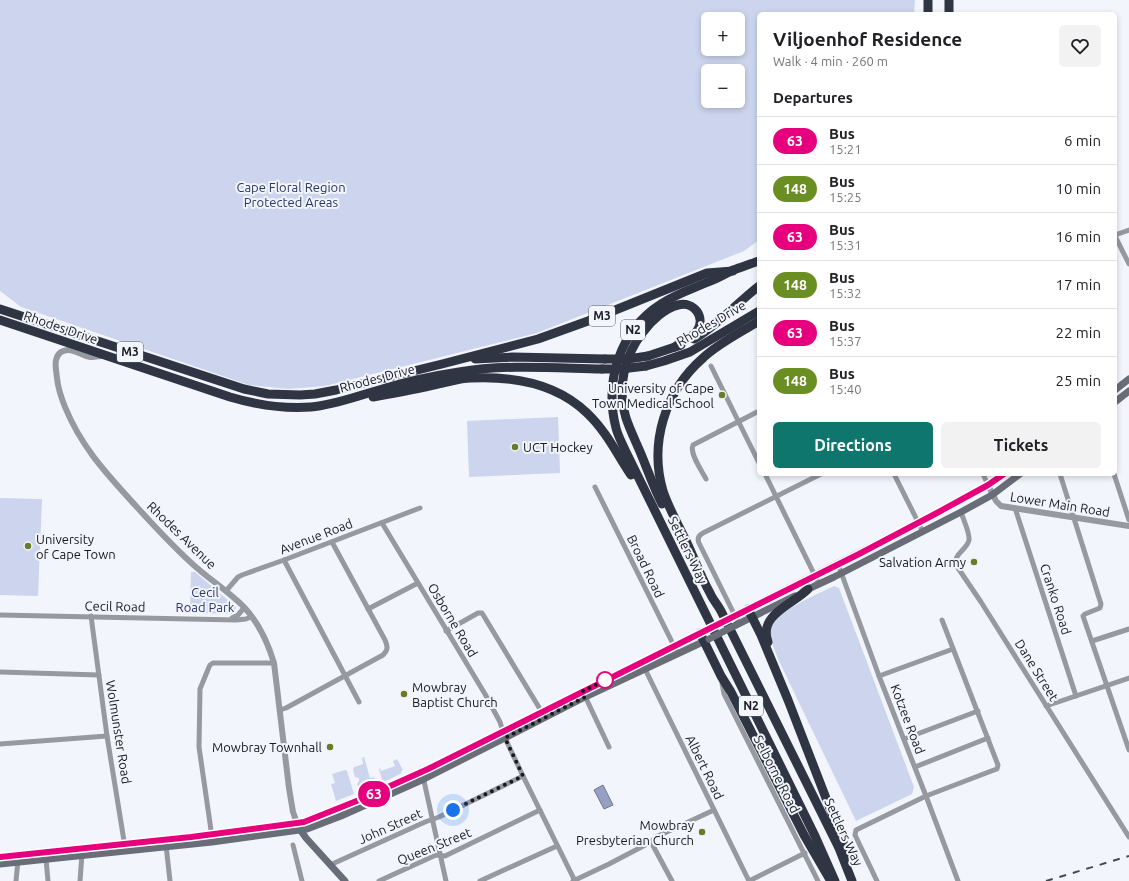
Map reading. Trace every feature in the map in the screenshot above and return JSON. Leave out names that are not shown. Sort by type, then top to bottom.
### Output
[{"type":"highway","points":[[928,0],[928,12]]},
{"type":"highway","points":[[949,0],[949,12]]},
{"type":"highway","points":[[955,0],[955,12]]},
{"type":"highway","name":"N2","points":[[733,271],[757,262]]},
{"type":"highway","name":"Rhodes Drive","points":[[0,309],[234,386],[268,394],[300,395],[315,394],[442,364],[550,335],[588,322],[707,273],[733,271]]},
{"type":"highway","name":"Settlers Way","points":[[733,271],[710,282],[676,295],[657,306],[644,317],[634,330],[616,364],[612,387],[614,419],[621,441],[812,830],[835,881]]},
{"type":"highway","points":[[442,364],[500,357],[628,359],[648,356],[685,344],[700,335],[726,315],[757,288]]},
{"type":"highway","points":[[675,347],[696,333],[699,328],[699,314],[694,308],[686,304],[676,305],[662,313],[646,328],[635,343],[630,352],[624,371],[622,400],[628,424],[661,502],[686,552],[703,579]]},
{"type":"highway","points":[[673,358],[757,305]]},
{"type":"highway","name":"Rhodes Drive","points":[[0,320],[256,404],[277,407],[311,407],[354,398],[417,381],[475,369],[507,367],[621,369],[646,366],[690,352],[757,312]]},
{"type":"highway","name":"Settlers Way","points":[[757,322],[704,357],[691,369],[681,383],[672,396],[660,431],[658,465],[663,490],[669,507],[710,594],[722,611],[839,848],[853,881]]},
{"type":"highway","points":[[354,398],[369,398],[470,378],[511,379],[540,385],[553,390],[574,402],[586,413],[603,432],[630,474],[645,491]]},
{"type":"highway","points":[[776,671],[765,636],[766,627],[778,611],[808,589]]},
{"type":"highway","points":[[750,613],[761,635],[788,700],[847,852],[853,881]]},
{"type":"highway","points":[[704,636],[721,676],[731,692],[804,835],[830,881]]},
{"type":"main road","points":[[1117,388],[1129,379]]},
{"type":"main road","points":[[1117,400],[1129,391]]},
{"type":"main road","points":[[644,666],[674,646],[737,625],[750,613],[793,586],[919,523],[988,485],[1001,476]]},
{"type":"main road","points":[[0,864],[19,859],[237,835],[307,829],[341,816],[584,694],[644,666],[678,654],[733,616],[750,613],[797,595],[842,574],[961,512],[992,494],[1017,476]]},
{"type":"main road","points":[[793,586],[797,595]]},
{"type":"main road","points":[[237,835],[304,822],[423,775]]},
{"type":"main road","points":[[297,823],[306,838],[345,881]]},
{"type":"main road","points":[[0,857],[46,859],[82,852]]},
{"type":"street","points":[[1117,234],[1129,230]]},
{"type":"street","points":[[1117,239],[1129,264]]},
{"type":"street","name":"Rhodes Avenue","points":[[106,356],[90,357],[70,350],[65,350],[62,352],[58,356],[55,363],[60,393],[74,427],[85,446],[99,465],[170,543],[244,608],[260,631],[274,663],[289,788],[293,812],[297,823]]},
{"type":"street","points":[[711,366],[757,458]]},
{"type":"street","points":[[706,479],[692,452],[692,447],[694,444],[757,412]]},
{"type":"street","points":[[766,476],[819,584]]},
{"type":"street","points":[[895,476],[923,532]]},
{"type":"street","points":[[984,476],[992,494]]},
{"type":"street","points":[[1060,476],[1101,606],[1098,610],[1083,616],[1129,750]]},
{"type":"street","points":[[1115,476],[1129,520]]},
{"type":"street","points":[[737,625],[698,543],[699,536],[809,477]]},
{"type":"street","name":"Broad Road","points":[[595,487],[678,654]]},
{"type":"street","name":"Lower Main Road","points":[[992,494],[1001,506],[1129,526]]},
{"type":"street","name":"Avenue Road","points":[[226,591],[238,577],[242,575],[420,508]]},
{"type":"street","name":"Cranko Road","points":[[1015,508],[1076,696]]},
{"type":"street","name":"Dane Street","points":[[961,512],[969,540],[956,558],[956,565],[981,602],[1129,837]]},
{"type":"street","name":"Osborne Road","points":[[382,523],[485,694],[500,722],[523,776],[574,881]]},
{"type":"street","points":[[280,710],[383,655],[388,648],[332,542]]},
{"type":"street","points":[[284,560],[359,702]]},
{"type":"street","name":"Kotzee Road","points":[[838,564],[958,881]]},
{"type":"street","points":[[368,609],[418,583]]},
{"type":"street","points":[[229,619],[238,615],[244,608]]},
{"type":"street","points":[[446,631],[478,613],[482,613],[544,714]]},
{"type":"street","name":"Cecil Road","points":[[0,615],[244,620],[251,617]]},
{"type":"street","name":"Wolmunster Road","points":[[91,616],[107,736],[125,848]]},
{"type":"street","points":[[877,881],[855,835],[855,832],[859,828],[926,796],[994,770],[998,767],[998,763],[942,620]]},
{"type":"street","points":[[1092,641],[1129,629]]},
{"type":"street","points":[[880,676],[953,649]]},
{"type":"street","points":[[212,838],[198,747],[199,695],[202,685],[209,667],[213,664],[274,663]]},
{"type":"street","name":"Albert Road","points":[[644,666],[749,881]]},
{"type":"street","points":[[0,672],[99,675]]},
{"type":"street","name":"Selborne Road","points":[[721,676],[724,694],[818,881]]},
{"type":"street","points":[[1046,706],[1129,678]]},
{"type":"street","points":[[584,694],[609,747]]},
{"type":"street","points":[[904,739],[978,711]]},
{"type":"street","points":[[0,744],[107,736]]},
{"type":"street","points":[[915,767],[988,738]]},
{"type":"street","points":[[423,775],[446,881]]},
{"type":"street","name":"John Street","points":[[330,865],[433,819],[523,776]]},
{"type":"street","name":"Queen Street","points":[[379,881],[436,855],[445,856],[540,810]]},
{"type":"street","points":[[574,881],[651,842],[656,837],[714,810]]},
{"type":"street","points":[[651,842],[672,881]]},
{"type":"street","points":[[166,843],[170,881]]},
{"type":"street","points":[[293,845],[302,881]]},
{"type":"street","points":[[480,881],[557,846]]},
{"type":"street","points":[[80,881],[82,852]]},
{"type":"street","points":[[749,881],[805,853]]},
{"type":"street","points":[[16,881],[19,859]]},
{"type":"street","points":[[46,859],[48,881]]},
{"type":"green space","name":"Cape Floral Region Protected Areas","points":[[0,0],[915,0],[914,12],[757,12],[757,241],[744,251],[537,333],[325,386],[288,389],[249,385],[21,307],[0,291]]},
{"type":"green space","points":[[558,417],[560,473],[469,477],[467,421]]},
{"type":"green space","points":[[0,498],[42,499],[38,596],[0,595]]},
{"type":"green space","name":"Cecil Road Park","points":[[191,572],[195,572],[236,607],[234,614],[190,613]]},
{"type":"green space","points":[[834,586],[839,588],[914,787],[912,794],[856,821],[778,659],[770,634],[771,626],[781,614]]},
{"type":"green space","points":[[364,757],[370,778],[374,777],[376,784],[371,786],[372,788],[360,792],[357,784],[359,778],[355,777],[353,770],[354,767],[363,764],[362,758]]},
{"type":"green space","points":[[397,759],[403,770],[401,771],[402,773],[384,782],[379,769],[380,768],[381,771],[395,766],[393,761]]},
{"type":"green space","points":[[345,770],[347,771],[354,794],[336,801],[331,784],[335,783],[332,774]]},
{"type":"shaded area","points":[[603,785],[613,805],[604,809],[594,790]]},
{"type":"railway","points":[[1046,881],[1129,856]]},
{"type":"bus line","name":"63","points":[[0,857],[191,837],[304,822],[359,800],[428,769],[859,554],[935,514],[1002,476]]},
{"type":"place","name":"University of Cape Town Medical School","points":[[722,395]]},
{"type":"place","name":"UCT Hockey","points":[[515,447]]},
{"type":"place","name":"University of Cape Town","points":[[28,546]]},
{"type":"place","name":"Salvation Army","points":[[974,562]]},
{"type":"place","name":"Mowbray Baptist Church","points":[[404,694]]},
{"type":"place","name":"Mowbray Townhall","points":[[330,747]]},
{"type":"place","name":"Mowbray Presbyterian Church","points":[[702,832]]},
{"type":"route","points":[[453,810],[523,776],[505,738],[585,697],[583,691],[605,680]]}]
